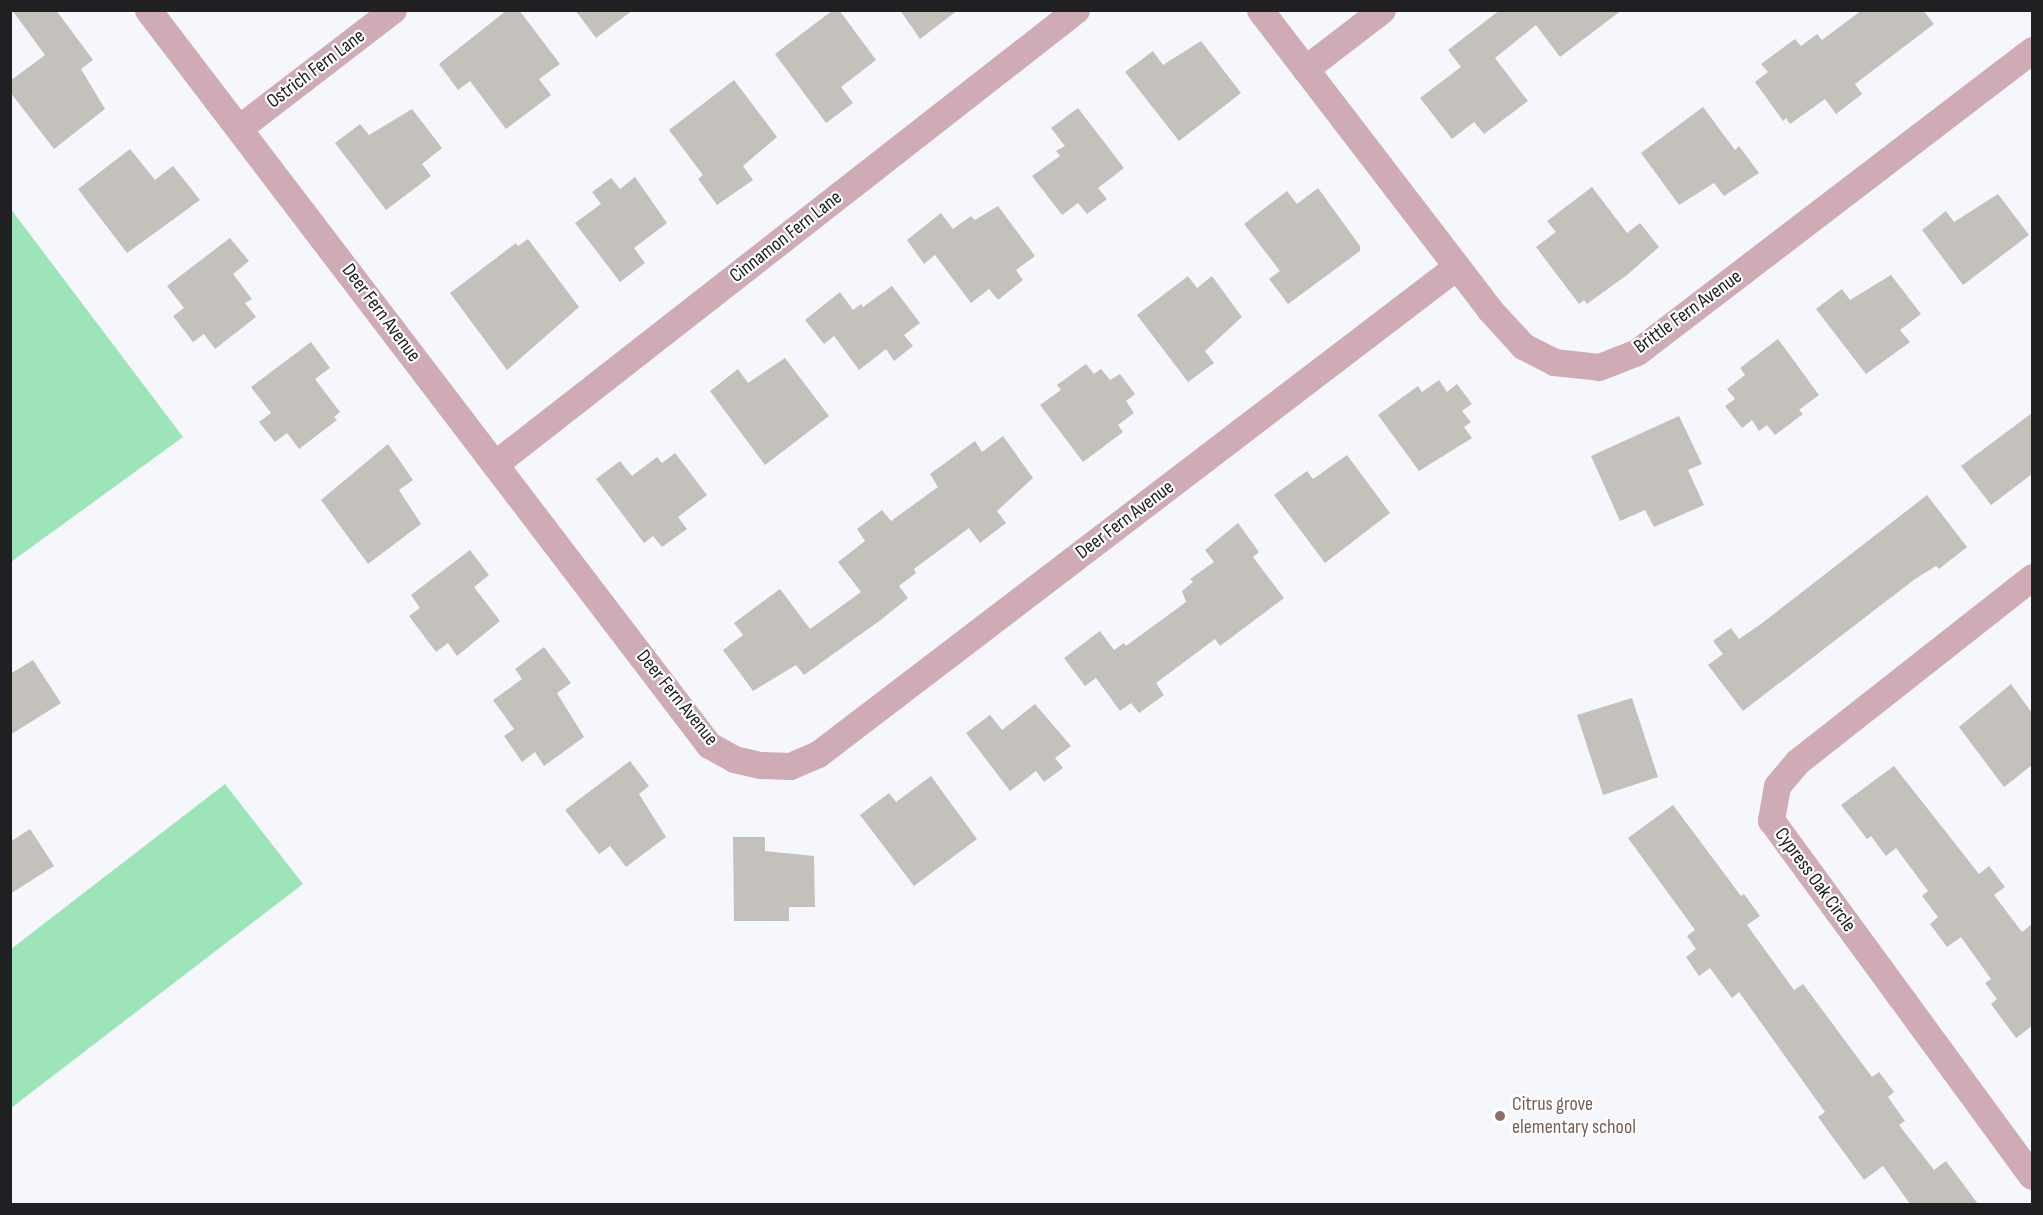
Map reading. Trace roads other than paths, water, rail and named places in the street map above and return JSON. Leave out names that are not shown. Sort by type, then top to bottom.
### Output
[{"type":"street","name":"Deer Fern Avenue","points":[[148,10],[709,745],[734,759],[760,765],[790,766],[818,754],[1456,267]]},
{"type":"street","name":"Ostrich Fern Lane","points":[[239,128],[393,10]]},
{"type":"street","name":"Cinnamon Fern Lane","points":[[496,463],[1076,10]]},
{"type":"street","name":"Brittle Fern Avenue","points":[[1260,10],[1456,267],[1523,346],[1554,362],[1599,367],[1627,356],[2032,50]]},
{"type":"street","points":[[1305,69],[1382,10]]},
{"type":"street","name":"Cypress Oak Circle","points":[[2032,577],[1797,762],[1777,786],[1771,820],[2032,1176]]},
{"type":"place","name":"Citrus grove elementary school","points":[[1500,1116]]}]
